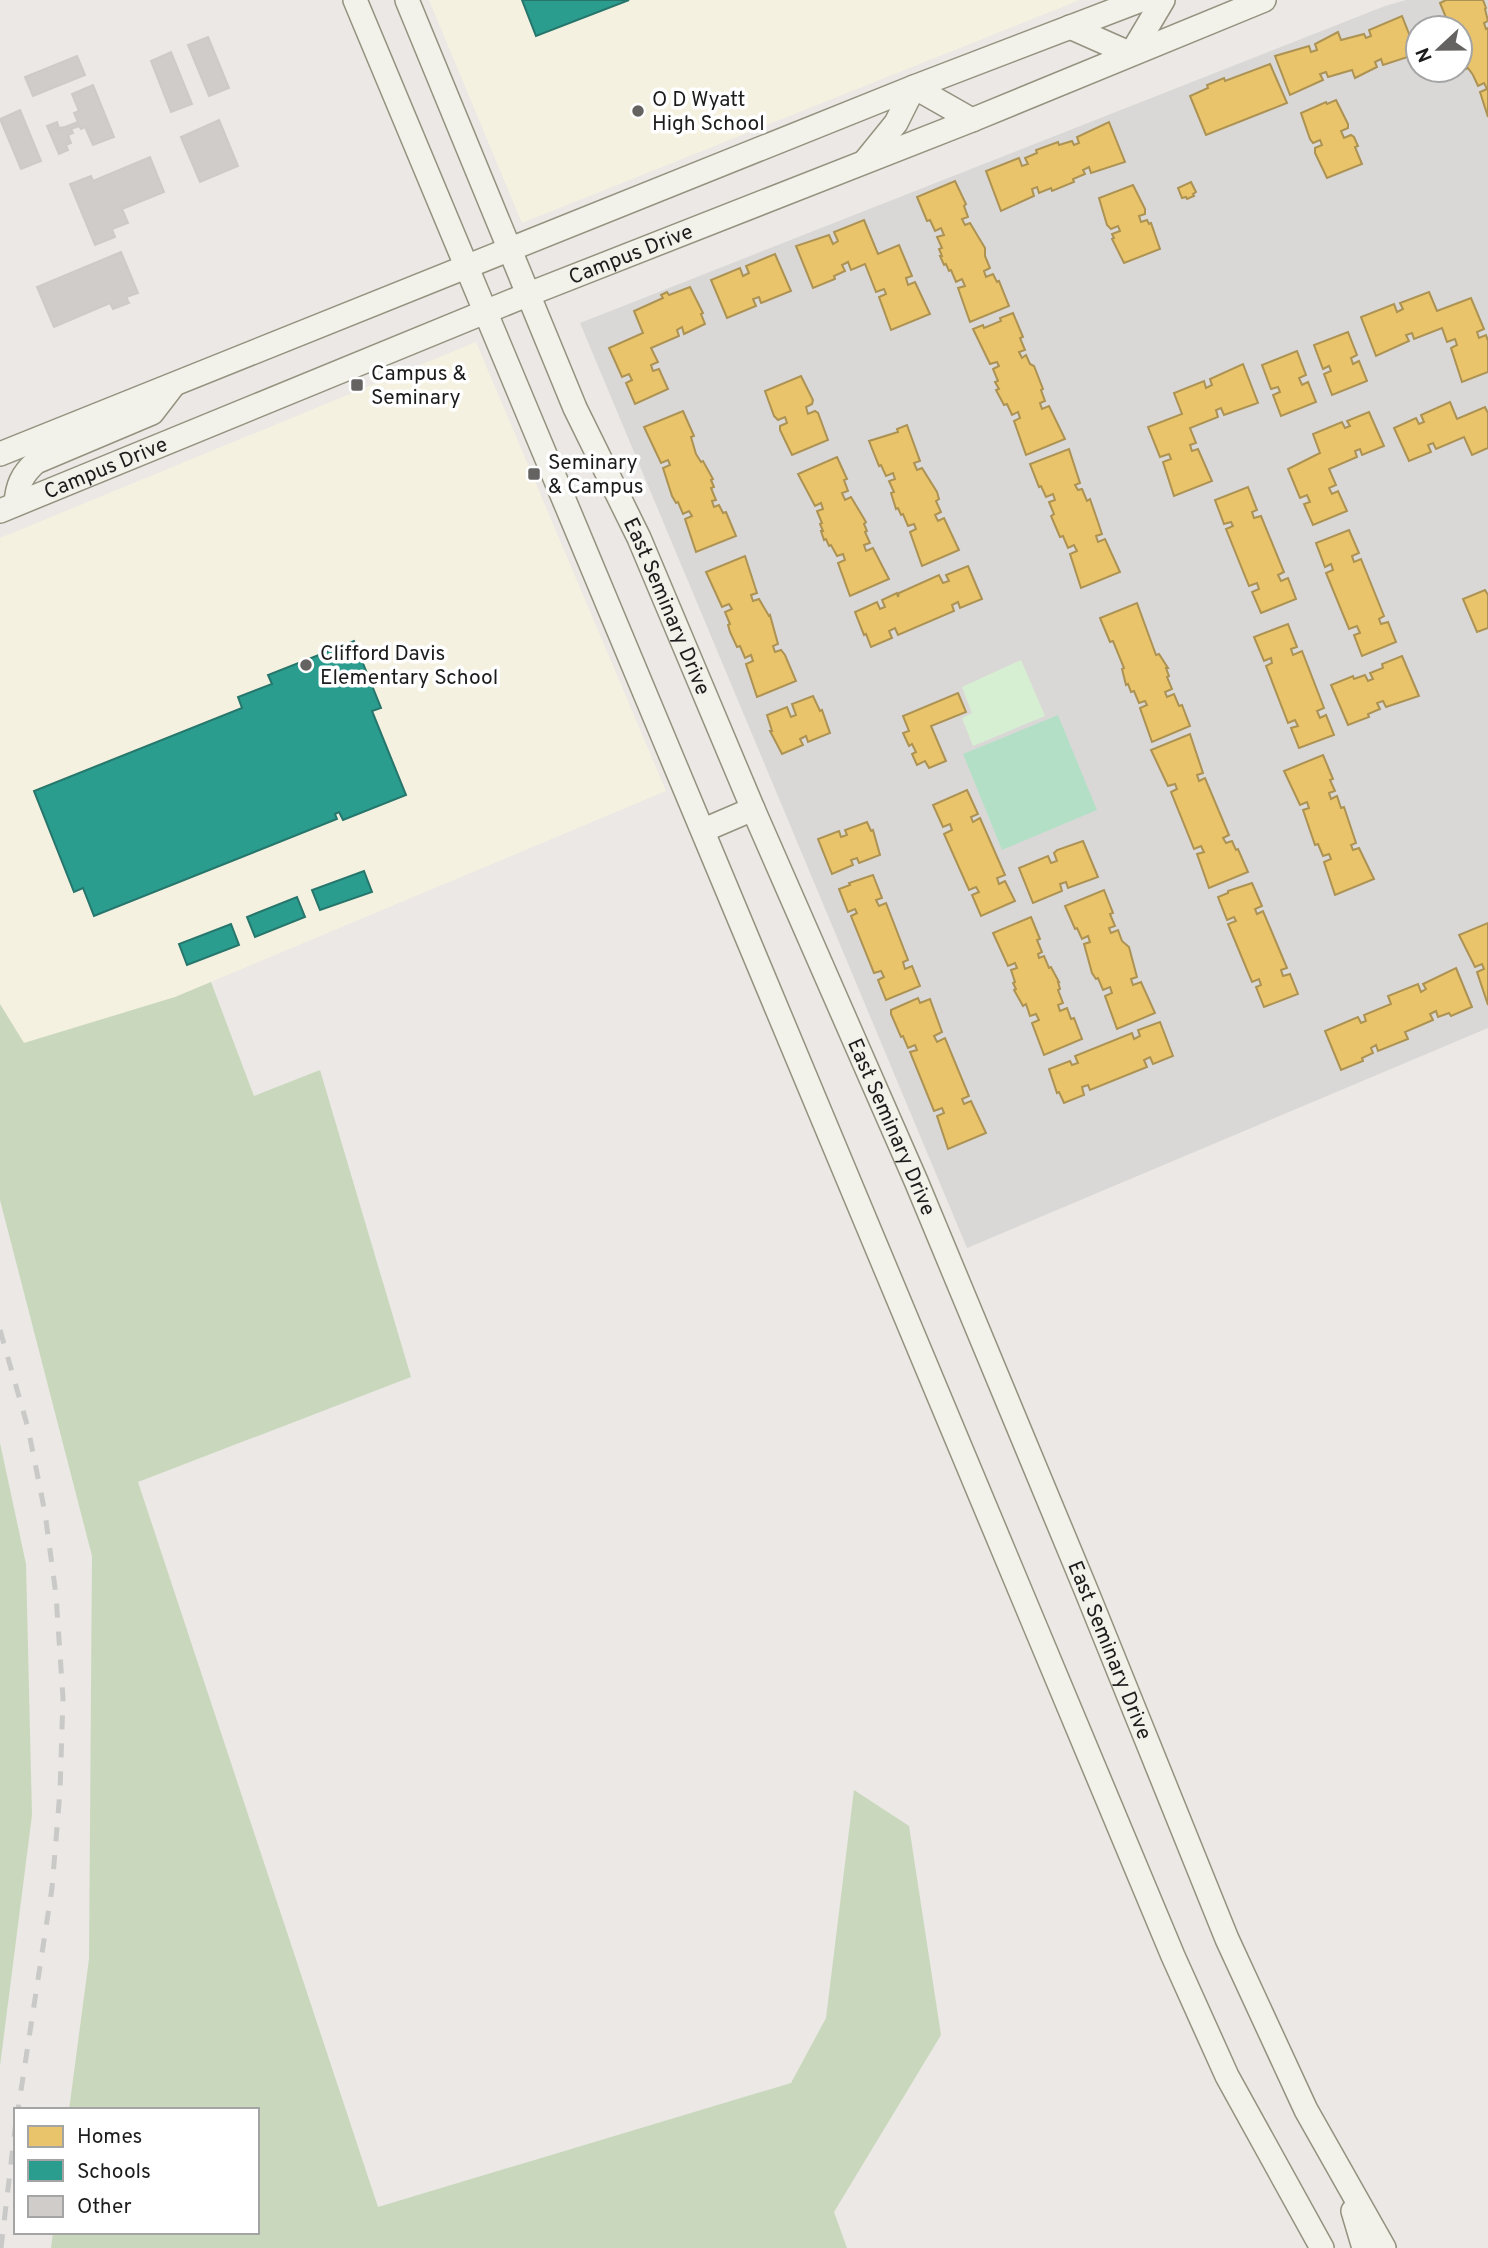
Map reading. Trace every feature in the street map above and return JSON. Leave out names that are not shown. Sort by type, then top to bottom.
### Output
[{"type":"main road","points":[[355,0],[1173,1956],[1227,2076],[1322,2248]]},
{"type":"main road","name":"East Seminary Drive","points":[[407,0],[575,408],[639,538],[753,809],[916,1181],[1227,1939],[1306,2110],[1384,2248]]},
{"type":"main road","points":[[0,454],[914,87],[1141,0]]},
{"type":"main road","points":[[1070,27],[1131,54],[1163,0]]},
{"type":"main road","name":"Campus Drive","points":[[8,507],[529,294],[972,120],[1264,0]]},
{"type":"main road","points":[[914,87],[972,120]]},
{"type":"main road","points":[[863,163],[895,123],[914,87]]},
{"type":"main road","points":[[8,507],[27,470],[36,462],[152,413],[174,385]]},
{"type":"main road","points":[[704,830],[753,809]]},
{"type":"main road","points":[[1347,2185],[1364,2248]]},
{"type":"shaded area","name":"O D Wyatt High School","points":[[429,0],[1080,0],[522,223]]},
{"type":"shaded area","points":[[1406,0],[1488,0],[1488,1028],[967,1248],[580,323],[1385,6]]},
{"type":"shaded area","name":"Clifford Davis Elementary School","points":[[476,342],[666,791],[175,997],[24,1043],[0,1004],[0,538]]},
{"type":"green space","points":[[1021,660],[1045,716],[973,746],[962,718],[972,713],[962,687]]},
{"type":"green space","points":[[1058,715],[1097,810],[1002,850],[963,754]]},
{"type":"green space","points":[[211,982],[254,1096],[320,1070],[411,1377],[138,1482],[378,2207],[791,2083],[826,2018],[854,1790],[909,1826],[941,2035],[834,2212],[847,2248],[51,2248],[53,2234],[259,2234],[259,2108],[69,2108],[89,1959],[92,1556],[0,1200],[0,1004],[24,1043],[175,997]]},
{"type":"green space","points":[[0,1443],[26,1564],[32,1815],[0,2066]]},
{"type":"building: Homes","points":[[1446,0],[1483,0],[1488,21],[1484,23],[1486,29],[1488,28],[1488,117],[1480,92],[1487,89],[1484,83],[1478,86],[1474,77],[1474,14],[1444,14],[1440,3]]},
{"type":"building: Homes","points":[[1402,16],[1404,58],[1383,65],[1381,59],[1375,62],[1377,67],[1355,78],[1352,70],[1328,77],[1326,72],[1320,74],[1323,80],[1290,95],[1275,56],[1309,46],[1311,52],[1317,50],[1315,44],[1338,32],[1341,40],[1364,34],[1366,38],[1371,36],[1369,30]]},
{"type":"building: Homes","points":[[1270,64],[1287,103],[1206,135],[1190,96],[1224,78],[1225,81]]},
{"type":"building: Homes","points":[[1336,100],[1348,124],[1348,128],[1341,131],[1344,138],[1351,135],[1354,137],[1362,164],[1327,178],[1315,153],[1315,148],[1322,145],[1320,140],[1313,143],[1310,139],[1301,113]]},
{"type":"building: Homes","points":[[1109,122],[1125,162],[1091,173],[1089,167],[1083,170],[1085,174],[1073,179],[1074,182],[1052,191],[1051,188],[1039,193],[1037,187],[1032,189],[1034,196],[1001,211],[986,171],[1019,158],[1022,166],[1028,164],[1025,158],[1037,153],[1036,150],[1058,142],[1059,145],[1072,141],[1074,145],[1079,143],[1077,137]]},
{"type":"building: Homes","points":[[955,181],[966,204],[964,206],[968,217],[962,219],[965,225],[970,223],[985,248],[990,268],[984,271],[986,277],[993,274],[997,282],[999,281],[1009,306],[970,322],[958,288],[965,286],[962,279],[956,282],[940,256],[939,249],[942,248],[937,237],[944,235],[941,228],[935,231],[930,220],[927,221],[917,197]]},
{"type":"building: Homes","points":[[1191,182],[1196,192],[1194,196],[1182,198],[1178,188]]},
{"type":"building: Homes","points":[[1133,185],[1145,209],[1145,214],[1139,216],[1141,222],[1147,220],[1151,223],[1160,249],[1124,263],[1112,239],[1112,234],[1120,231],[1118,226],[1111,229],[1107,225],[1099,198]]},
{"type":"building: Homes","points":[[864,220],[878,254],[899,245],[912,276],[906,278],[908,285],[915,282],[930,314],[891,330],[879,297],[886,294],[884,289],[876,292],[865,264],[851,270],[848,262],[842,265],[845,271],[834,276],[835,279],[813,288],[796,246],[829,235],[833,244],[838,241],[834,232]]},
{"type":"building: Homes","points":[[775,254],[791,291],[761,303],[759,297],[753,299],[756,306],[727,318],[711,280],[740,268],[743,276],[749,273],[746,266]]},
{"type":"building: Homes","points":[[690,287],[703,313],[701,314],[705,324],[684,334],[682,327],[677,330],[679,336],[651,348],[658,362],[651,365],[653,371],[659,369],[668,389],[635,404],[626,383],[632,380],[629,374],[622,377],[609,348],[643,333],[634,311],[663,298],[661,295],[667,292],[669,295]]},
{"type":"building: Homes","points":[[1429,292],[1437,311],[1471,298],[1484,329],[1477,332],[1479,338],[1486,335],[1488,341],[1488,372],[1462,382],[1451,348],[1457,345],[1455,339],[1447,342],[1442,328],[1414,339],[1412,333],[1406,335],[1409,341],[1376,356],[1361,317],[1394,304],[1397,312],[1403,309],[1400,303]]},
{"type":"building: Homes","points":[[1013,313],[1023,337],[1020,338],[1025,350],[1019,352],[1022,358],[1026,355],[1034,366],[1043,389],[1041,390],[1045,401],[1040,403],[1042,409],[1049,406],[1065,439],[1026,455],[1014,421],[1020,418],[1018,412],[1012,415],[996,390],[999,389],[995,382],[998,381],[993,369],[999,366],[997,362],[990,364],[973,329],[983,325],[984,328]]},
{"type":"building: Homes","points":[[1348,332],[1357,355],[1351,358],[1353,364],[1359,361],[1367,381],[1332,395],[1324,374],[1331,371],[1329,366],[1323,369],[1314,345]]},
{"type":"building: Homes","points":[[1297,351],[1306,375],[1299,378],[1302,385],[1308,382],[1316,402],[1281,416],[1273,395],[1280,392],[1278,387],[1271,389],[1262,365]]},
{"type":"building: Homes","points":[[1243,364],[1258,403],[1224,415],[1221,408],[1216,410],[1218,417],[1190,428],[1196,443],[1190,445],[1192,451],[1198,449],[1212,481],[1174,496],[1163,462],[1171,459],[1169,454],[1160,457],[1148,427],[1182,414],[1174,393],[1204,381],[1206,388],[1212,385],[1210,379]]},
{"type":"building: Homes","points":[[801,376],[813,400],[812,404],[806,407],[808,414],[815,411],[818,413],[828,440],[792,455],[780,430],[780,426],[787,423],[785,417],[778,420],[774,416],[765,391]]},
{"type":"building: Homes","points":[[1450,402],[1457,419],[1485,407],[1488,413],[1488,448],[1472,455],[1464,437],[1436,449],[1433,443],[1428,445],[1431,452],[1409,461],[1394,428],[1416,418],[1419,424],[1424,422],[1421,415]]},
{"type":"building: Homes","points":[[683,411],[694,436],[691,437],[696,454],[713,479],[711,480],[714,487],[711,488],[716,500],[712,501],[714,507],[719,505],[723,513],[726,512],[736,536],[696,552],[685,519],[692,516],[689,511],[683,514],[672,496],[663,468],[670,465],[668,460],[661,463],[644,427]]},
{"type":"building: Homes","points":[[1369,412],[1384,446],[1362,455],[1360,449],[1355,451],[1357,457],[1329,469],[1336,485],[1329,488],[1332,494],[1338,491],[1347,511],[1313,525],[1304,504],[1310,502],[1307,495],[1300,498],[1288,469],[1320,453],[1313,434],[1342,422],[1345,428],[1350,426],[1347,421]]},
{"type":"building: Homes","points":[[907,425],[920,461],[914,463],[917,470],[922,468],[937,492],[939,499],[936,501],[941,512],[935,515],[938,521],[944,518],[959,550],[922,566],[910,532],[916,529],[914,524],[908,526],[903,514],[896,509],[891,493],[894,492],[889,481],[895,479],[893,473],[886,476],[869,441],[898,432],[897,429]]},
{"type":"building: Homes","points":[[1069,449],[1080,483],[1075,485],[1078,490],[1082,489],[1087,501],[1090,499],[1102,534],[1096,536],[1098,542],[1105,539],[1120,572],[1081,588],[1070,554],[1077,551],[1074,545],[1068,548],[1063,536],[1060,537],[1051,516],[1054,514],[1049,502],[1055,500],[1053,494],[1046,497],[1030,464]]},
{"type":"building: Homes","points":[[837,457],[847,479],[844,480],[848,491],[842,493],[845,500],[851,497],[866,522],[865,532],[870,543],[864,545],[866,551],[873,548],[889,579],[850,596],[838,563],[845,560],[843,554],[837,556],[831,545],[824,540],[817,511],[823,509],[821,503],[815,506],[798,474]]},
{"type":"building: Homes","points":[[1248,487],[1257,510],[1252,512],[1254,518],[1261,516],[1284,572],[1278,575],[1281,581],[1288,578],[1296,599],[1261,613],[1252,592],[1259,589],[1257,583],[1249,586],[1226,529],[1233,526],[1231,522],[1224,524],[1215,500]]},
{"type":"building: Homes","points":[[1349,530],[1359,553],[1352,556],[1354,562],[1361,559],[1384,616],[1379,619],[1381,624],[1388,622],[1396,642],[1362,656],[1354,635],[1360,633],[1357,626],[1349,629],[1326,573],[1333,570],[1331,564],[1325,567],[1316,543]]},
{"type":"building: Homes","points":[[745,556],[757,593],[751,595],[753,601],[759,599],[770,615],[778,644],[773,646],[775,652],[781,650],[785,655],[796,681],[757,697],[746,664],[753,661],[751,655],[745,658],[740,646],[737,647],[725,612],[732,609],[729,604],[722,607],[706,572]]},
{"type":"building: Homes","points":[[968,566],[982,599],[960,608],[958,602],[952,605],[954,611],[898,635],[895,628],[889,631],[892,638],[871,647],[855,612],[877,602],[880,609],[885,607],[882,600],[897,593],[898,597],[899,593],[939,575],[943,583],[949,581],[946,575]]},
{"type":"building: Homes","points":[[1485,590],[1488,595],[1488,628],[1477,632],[1463,599]]},
{"type":"building: Homes","points":[[1137,603],[1156,655],[1159,654],[1168,668],[1167,677],[1172,689],[1165,692],[1167,697],[1174,694],[1179,706],[1182,705],[1190,726],[1152,742],[1140,708],[1147,705],[1145,701],[1139,703],[1134,691],[1131,692],[1128,684],[1126,685],[1122,669],[1124,668],[1100,618]]},
{"type":"building: Homes","points":[[1288,624],[1297,647],[1291,649],[1293,655],[1302,651],[1324,708],[1317,711],[1320,718],[1326,715],[1334,735],[1299,748],[1291,728],[1298,726],[1295,720],[1288,723],[1266,666],[1272,663],[1271,658],[1264,661],[1254,637]]},
{"type":"building: Homes","points":[[1402,656],[1419,696],[1386,707],[1383,701],[1377,703],[1380,709],[1368,714],[1369,717],[1348,725],[1331,685],[1353,676],[1354,679],[1365,675],[1368,681],[1373,679],[1370,673],[1383,668],[1382,664]]},
{"type":"building: Homes","points":[[958,693],[966,712],[931,726],[946,761],[929,768],[925,761],[917,765],[912,754],[916,752],[912,744],[909,746],[903,733],[909,731],[903,716]]},
{"type":"building: Homes","points":[[813,696],[820,711],[822,710],[830,733],[808,742],[806,736],[800,739],[803,745],[782,754],[770,731],[767,715],[787,707],[791,717],[796,715],[792,704]]},
{"type":"building: Homes","points":[[1190,734],[1203,773],[1197,775],[1199,781],[1205,778],[1229,835],[1223,838],[1226,843],[1232,841],[1236,850],[1238,849],[1248,872],[1209,888],[1197,854],[1204,852],[1201,846],[1194,849],[1171,792],[1177,789],[1175,784],[1168,786],[1151,750]]},
{"type":"building: Homes","points":[[1323,755],[1333,779],[1330,780],[1335,791],[1329,793],[1331,799],[1337,796],[1341,808],[1344,807],[1356,843],[1351,845],[1353,850],[1359,848],[1374,879],[1335,895],[1324,862],[1331,859],[1329,854],[1323,856],[1318,844],[1315,845],[1303,810],[1309,808],[1307,802],[1300,805],[1284,771]]},
{"type":"building: Homes","points":[[967,790],[978,814],[971,817],[973,822],[980,818],[1005,875],[997,878],[999,884],[1005,881],[1015,901],[981,916],[972,895],[979,892],[976,887],[969,890],[944,834],[952,830],[950,824],[943,827],[933,805]]},
{"type":"building: Homes","points":[[867,822],[871,831],[873,830],[880,855],[859,863],[857,858],[851,860],[853,865],[832,874],[818,839],[839,831],[841,837],[847,835],[845,830]]},
{"type":"building: Homes","points":[[1083,841],[1098,877],[1068,888],[1066,882],[1060,884],[1062,891],[1033,903],[1019,868],[1048,856],[1051,863],[1057,861],[1054,853],[1057,850]]},
{"type":"building: Homes","points":[[873,875],[882,898],[876,900],[879,906],[886,903],[908,960],[903,962],[905,969],[912,966],[920,986],[886,1000],[878,980],[884,977],[881,971],[874,973],[851,916],[857,913],[855,909],[848,912],[839,889]]},
{"type":"building: Homes","points":[[1252,883],[1262,906],[1255,909],[1257,914],[1263,911],[1287,968],[1281,970],[1283,976],[1290,974],[1298,994],[1264,1007],[1256,987],[1261,985],[1259,979],[1252,982],[1228,924],[1236,921],[1234,917],[1227,920],[1218,897]]},
{"type":"building: Homes","points":[[1104,890],[1113,913],[1110,914],[1115,926],[1109,928],[1111,933],[1118,930],[1122,941],[1129,947],[1137,977],[1131,979],[1133,985],[1141,982],[1155,1013],[1117,1029],[1105,996],[1112,993],[1110,987],[1103,990],[1098,978],[1092,973],[1084,944],[1090,942],[1088,936],[1082,939],[1065,906]]},
{"type":"building: Homes","points":[[1031,917],[1040,939],[1037,940],[1042,952],[1038,954],[1039,958],[1044,956],[1059,982],[1058,990],[1063,1003],[1058,1005],[1060,1011],[1067,1008],[1082,1039],[1044,1055],[1032,1023],[1039,1020],[1036,1014],[1030,1016],[1026,1004],[1023,1006],[1014,990],[1015,982],[1011,970],[1017,968],[1015,963],[1008,966],[993,933]]},
{"type":"building: Homes","points":[[1488,923],[1488,1005],[1477,972],[1484,969],[1482,964],[1475,967],[1459,935]]},
{"type":"building: Homes","points":[[1456,968],[1472,1007],[1451,1016],[1449,1013],[1438,1017],[1436,1011],[1430,1014],[1433,1020],[1405,1032],[1408,1039],[1378,1051],[1376,1045],[1371,1048],[1373,1053],[1362,1058],[1363,1061],[1341,1070],[1325,1031],[1358,1017],[1361,1023],[1366,1021],[1364,1015],[1391,1004],[1388,996],[1418,984],[1421,992],[1426,989],[1423,984]]},
{"type":"building: Homes","points":[[918,998],[920,1003],[930,999],[942,1032],[934,1036],[937,1042],[945,1038],[969,1096],[962,1099],[964,1104],[971,1101],[986,1133],[948,1149],[937,1116],[944,1113],[942,1108],[934,1111],[910,1052],[917,1050],[915,1045],[908,1048],[891,1014],[891,1010]]},
{"type":"building: Homes","points":[[1160,1022],[1173,1056],[1153,1064],[1150,1057],[1144,1060],[1147,1067],[1090,1090],[1088,1085],[1082,1087],[1084,1095],[1064,1103],[1059,1092],[1057,1093],[1049,1069],[1070,1061],[1072,1065],[1078,1063],[1075,1056],[1132,1033],[1134,1039],[1140,1036],[1138,1030]]},
{"type":"building: Schools","points":[[522,0],[629,0],[536,36]]},
{"type":"building: Schools","points":[[354,641],[381,708],[372,711],[406,795],[343,820],[339,812],[335,814],[337,819],[94,916],[83,888],[74,892],[34,791],[242,708],[238,697],[272,684],[268,675]]},
{"type":"building: Schools","points":[[364,871],[372,892],[320,910],[312,890]]},
{"type":"building: Schools","points":[[297,897],[305,917],[255,937],[247,917]]},
{"type":"building: Schools","points":[[231,924],[239,945],[187,965],[179,944]]},
{"type":"building: Other","points":[[208,37],[229,88],[209,96],[188,45]]},
{"type":"building: Other","points":[[171,52],[192,104],[171,112],[151,61]]},
{"type":"building: Other","points":[[77,56],[85,75],[33,96],[25,77]]},
{"type":"building: Other","points":[[93,85],[114,137],[93,145],[85,127],[81,129],[79,126],[71,129],[73,133],[68,135],[71,143],[66,145],[68,150],[59,154],[47,126],[57,122],[59,128],[78,122],[74,113],[79,111],[72,94]]},
{"type":"building: Other","points":[[20,110],[41,161],[21,169],[0,119]]},
{"type":"building: Other","points":[[219,120],[238,166],[200,182],[181,137]]},
{"type":"building: Other","points":[[150,157],[164,192],[122,209],[128,223],[112,229],[115,237],[95,245],[70,184],[91,176],[93,181]]},
{"type":"building: Other","points":[[121,252],[138,293],[126,297],[129,303],[113,309],[110,303],[54,327],[37,287]]},
{"type":"railway","points":[[0,1330],[28,1428],[45,1513],[56,1595],[63,1698],[60,1791],[52,1888],[18,2108]]},
{"type":"railway","points":[[1,2248],[14,2138]]},
{"type":"place","name":"O D Wyatt High School","points":[[638,111]]},
{"type":"place","name":"Campus & Seminary","points":[[357,385]]},
{"type":"place","name":"Seminary & Campus","points":[[534,474]]},
{"type":"place","name":"Clifford Davis Elementary School","points":[[306,665]]}]
